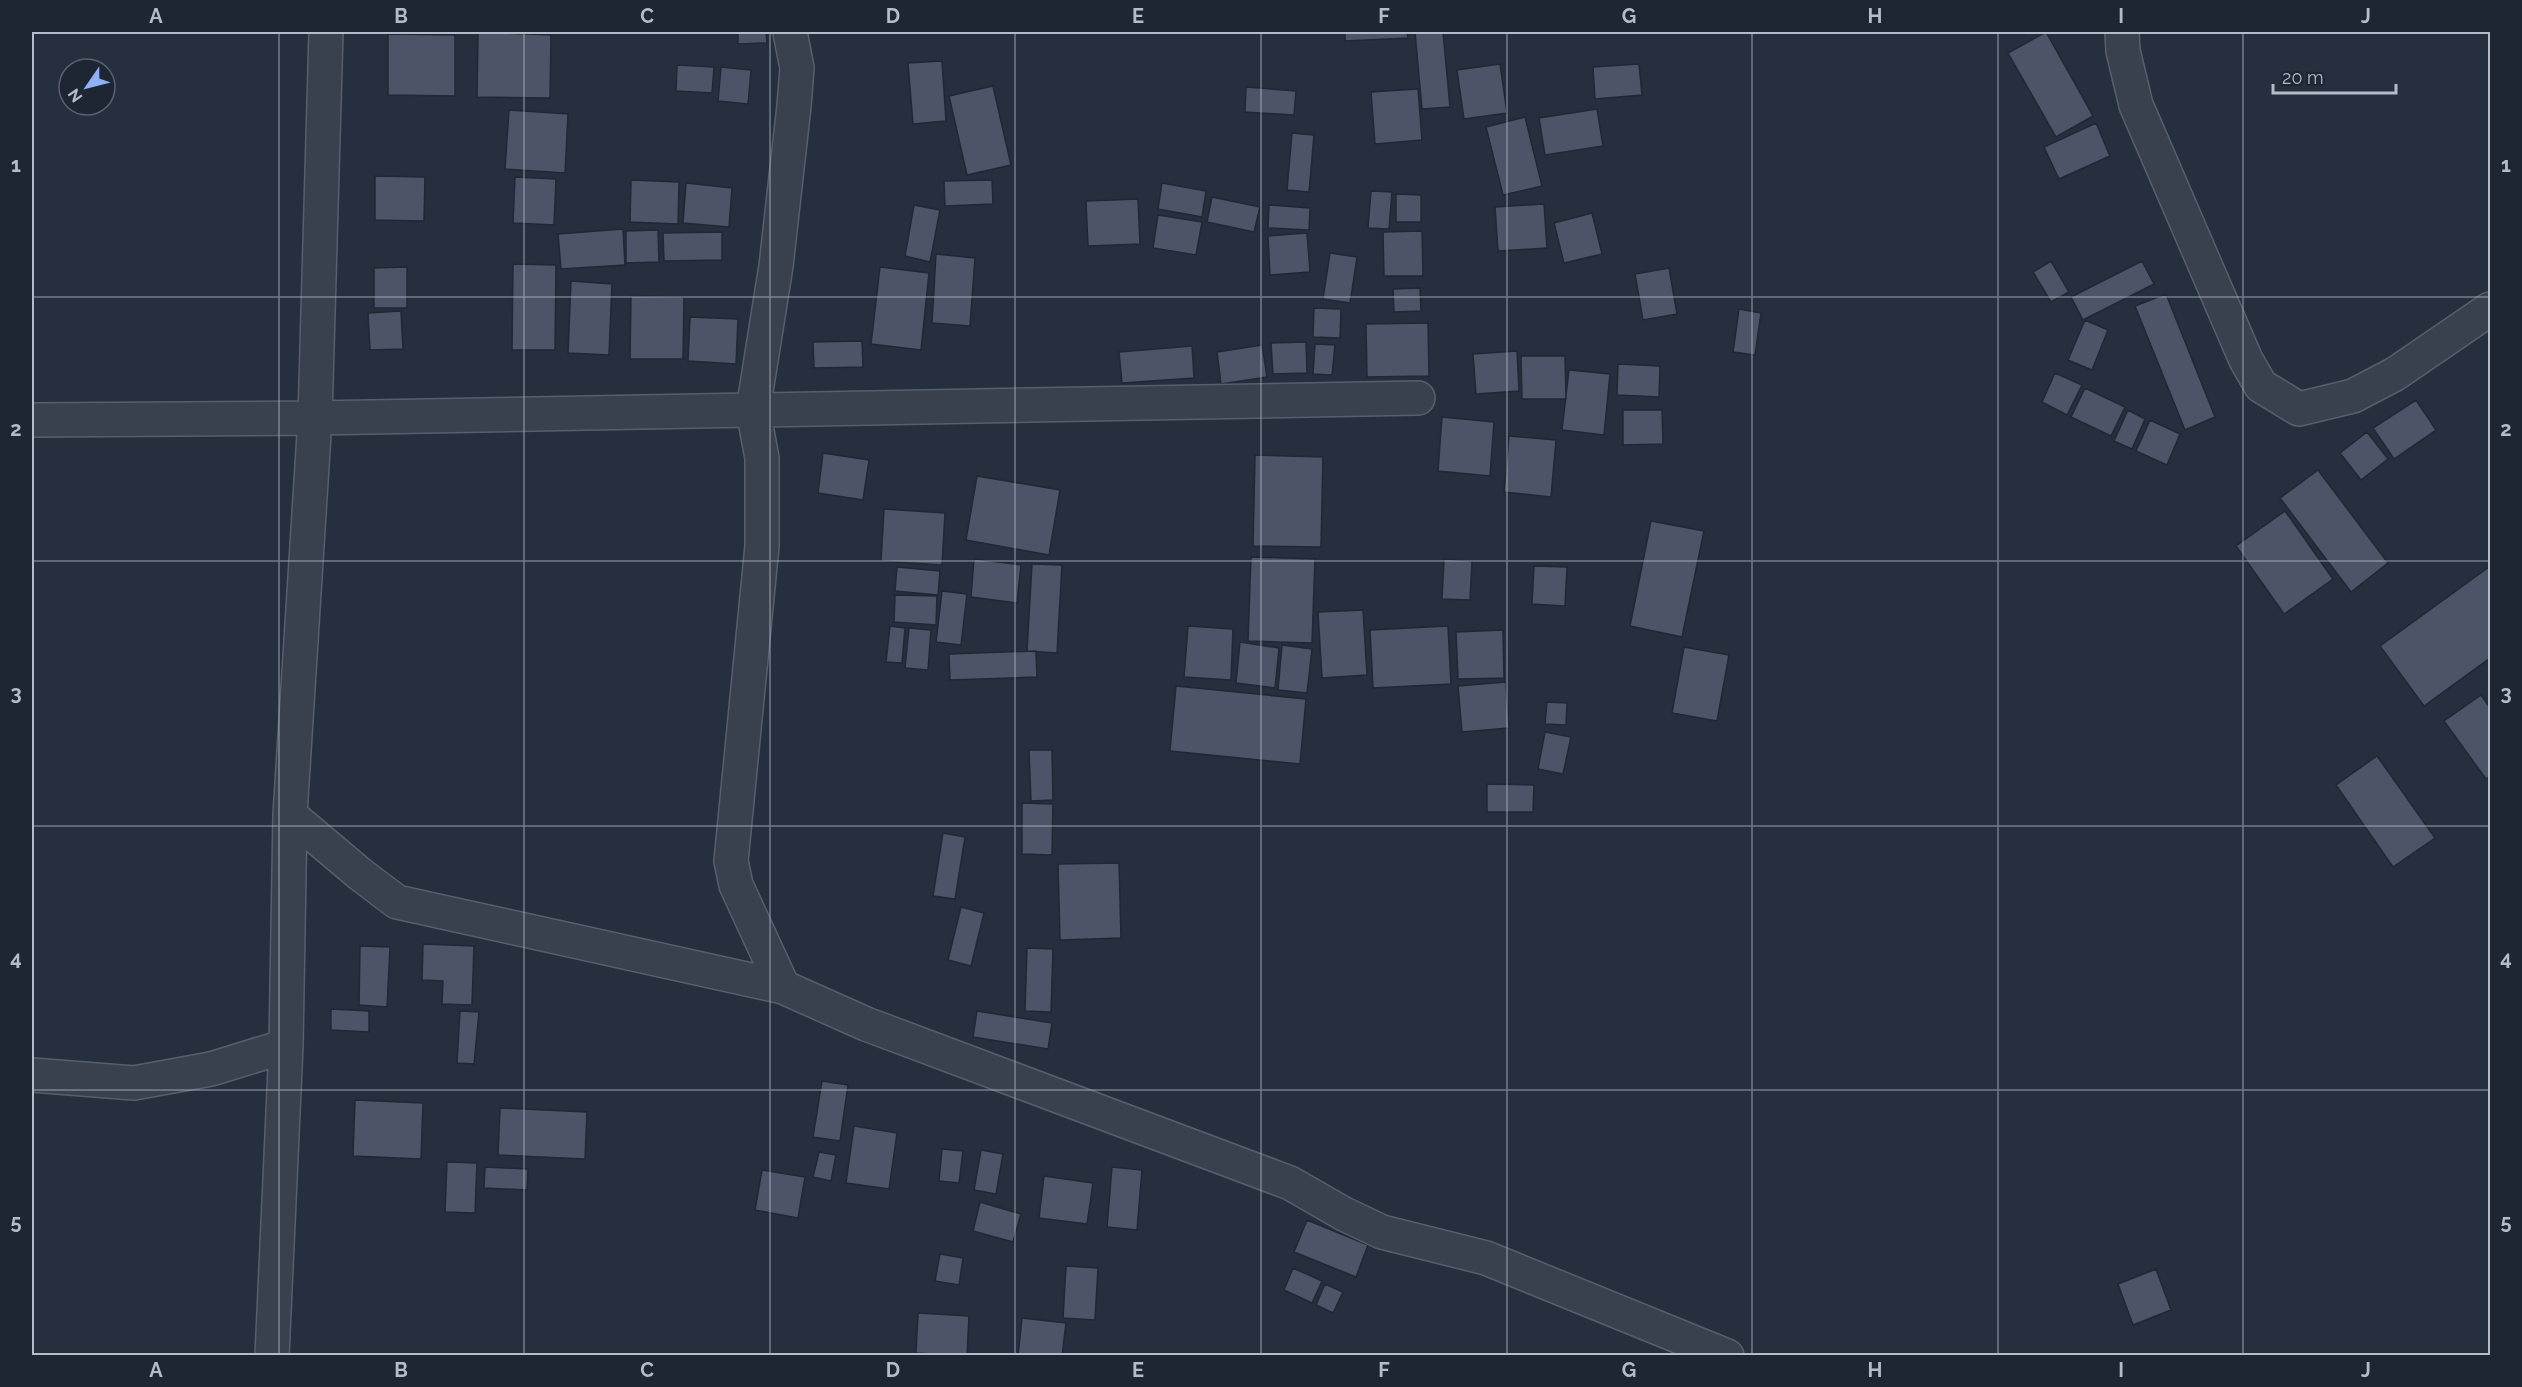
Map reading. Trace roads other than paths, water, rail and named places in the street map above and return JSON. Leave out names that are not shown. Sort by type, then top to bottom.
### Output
[{"type":"street","points":[[272,1356],[286,1046],[290,815],[315,418],[326,32]]},
{"type":"street","points":[[783,987],[736,885],[731,861],[762,546],[762,458],[753,410],[776,266],[794,106],[797,68],[790,32]]},
{"type":"street","points":[[2122,32],[2123,51],[2136,105],[2246,360],[2261,386],[2299,409],[2353,396],[2395,374],[2490,309]]},
{"type":"street","points":[[32,420],[315,418],[1418,398]]},
{"type":"street","points":[[290,815],[397,902],[783,987],[866,1024],[1290,1182],[1344,1214],[1382,1232],[1486,1258],[1727,1356]]},
{"type":"street","points":[[32,1075],[134,1083],[211,1069],[286,1046]]}]
